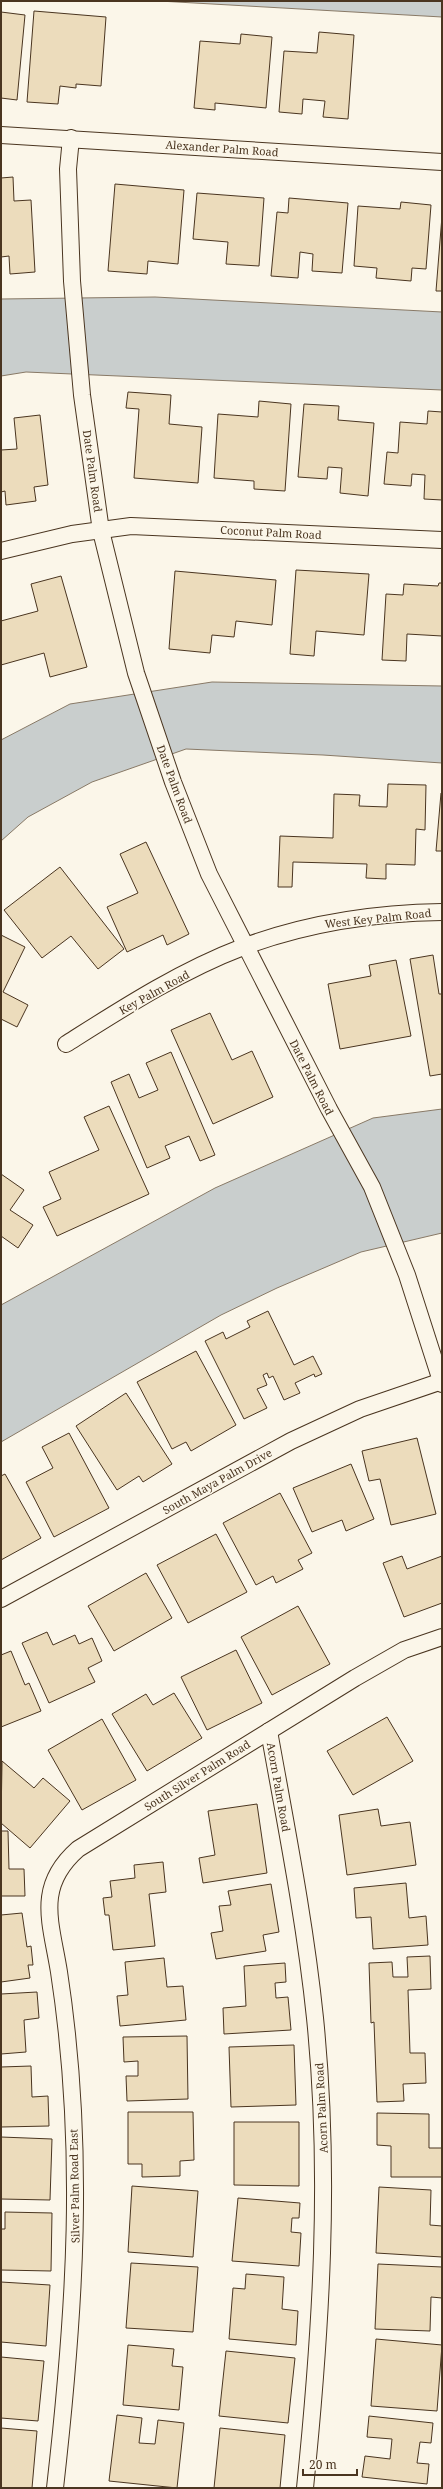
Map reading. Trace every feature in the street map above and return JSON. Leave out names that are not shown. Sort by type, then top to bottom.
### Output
[{"type":"street","name":"Alexander Palm Road","points":[[1,135],[71,138],[442,162]]},
{"type":"street","name":"Date Palm Road","points":[[71,138],[68,169],[72,282],[82,395],[101,531],[136,673],[173,782],[209,874],[329,1109],[372,1187],[407,1275],[442,1382]]},
{"type":"street","name":"Coconut Palm Road","points":[[1,551],[72,534],[131,526],[442,540]]},
{"type":"street","name":"West Key Palm Road","points":[[245,946],[311,926],[350,919],[409,913],[442,912]]},
{"type":"street","name":"Key Palm Road","points":[[66,1044],[145,994],[245,946]]},
{"type":"street","name":"South Maya Palm Drive","points":[[1,1599],[291,1441],[360,1409],[442,1382]]},
{"type":"street","name":"South Silver Palm Road","points":[[51,1886],[63,1862],[78,1849],[269,1731],[398,1654],[442,1637]]},
{"type":"street","name":"Acorn Palm Road","points":[[269,1731],[304,1929],[315,2018],[322,2108],[324,2198],[323,2287],[317,2377],[304,2488]]},
{"type":"street","name":"Silver Palm Road East","points":[[51,1886],[48,1899],[63,2002],[71,2084],[76,2168],[76,2252],[71,2335],[55,2488]]},
{"type":"shaded area","points":[[159,1],[442,1],[442,17]]},
{"type":"shaded area","points":[[155,297],[442,312],[442,390],[26,372],[1,376],[1,299]]},
{"type":"shaded area","points":[[212,682],[442,686],[442,763],[323,755],[186,749],[92,782],[28,817],[1,841],[1,740],[70,704]]},
{"type":"shaded area","points":[[442,1109],[442,1233],[361,1252],[277,1288],[221,1315],[1,1442],[1,1305],[215,1188],[373,1118]]},
{"type":"building","points":[[34,11],[106,17],[101,86],[76,84],[76,88],[60,86],[58,104],[27,102]]},
{"type":"building","points":[[1,12],[25,15],[17,100],[1,98]]},
{"type":"building","points":[[319,32],[354,35],[348,119],[323,117],[325,101],[303,99],[302,114],[279,112],[284,51],[317,53]]},
{"type":"building","points":[[241,34],[272,37],[266,108],[215,103],[215,110],[194,108],[200,41],[240,44]]},
{"type":"building","points":[[13,177],[14,201],[31,200],[35,272],[10,274],[9,256],[1,257],[1,178]]},
{"type":"building","points":[[115,184],[184,190],[178,264],[148,261],[147,274],[108,271]]},
{"type":"building","points":[[197,193],[264,198],[259,266],[226,264],[228,242],[193,239]]},
{"type":"building","points":[[289,198],[348,203],[342,273],[312,271],[313,254],[300,252],[298,278],[271,276],[277,212],[288,213]]},
{"type":"building","points":[[401,202],[431,205],[426,269],[412,268],[411,281],[376,278],[377,268],[354,266],[358,206],[400,209]]},
{"type":"building","points":[[442,216],[442,291],[436,291]]},
{"type":"building","points":[[128,392],[171,395],[169,424],[202,427],[198,483],[134,478],[139,409],[126,408]]},
{"type":"building","points":[[259,401],[291,404],[285,491],[254,489],[254,481],[214,478],[218,414],[258,417]]},
{"type":"building","points":[[304,404],[339,406],[338,420],[374,423],[368,496],[340,493],[342,468],[328,467],[327,479],[298,477]]},
{"type":"building","points":[[428,411],[442,412],[442,500],[424,499],[425,475],[412,474],[411,486],[384,484],[387,452],[398,453],[400,422],[427,424]]},
{"type":"building","points":[[40,415],[48,485],[34,487],[36,501],[6,505],[5,491],[1,492],[1,450],[17,449],[14,418]]},
{"type":"building","points":[[296,570],[369,574],[364,635],[316,631],[314,656],[290,654]]},
{"type":"building","points":[[175,571],[276,580],[272,625],[236,621],[234,637],[212,635],[210,653],[169,649]]},
{"type":"building","points":[[61,576],[87,667],[50,677],[44,653],[1,665],[1,621],[38,611],[31,584]]},
{"type":"building","points":[[439,583],[442,583],[442,636],[407,634],[406,661],[382,660],[386,594],[403,595],[404,584],[438,586]]},
{"type":"building","points":[[388,784],[426,785],[425,830],[416,829],[415,865],[386,864],[386,879],[366,878],[367,864],[293,862],[292,887],[278,887],[280,836],[333,838],[334,794],[360,795],[359,806],[387,807]]},
{"type":"building","points":[[441,793],[442,851],[436,851]]},
{"type":"building","points":[[146,842],[189,934],[167,945],[163,935],[127,952],[107,907],[138,893],[120,854]]},
{"type":"building","points":[[60,867],[124,949],[98,969],[71,936],[42,958],[4,910]]},
{"type":"building","points":[[1,935],[25,947],[3,992],[28,1005],[17,1027],[1,1019]]},
{"type":"building","points":[[433,955],[439,994],[442,994],[442,1074],[430,1076],[410,959]]},
{"type":"building","points":[[396,960],[411,1036],[340,1049],[328,984],[371,976],[369,965]]},
{"type":"building","points":[[210,1013],[232,1060],[252,1051],[273,1097],[213,1124],[171,1030]]},
{"type":"building","points":[[171,1052],[215,1155],[200,1161],[189,1136],[165,1146],[170,1158],[147,1168],[111,1082],[129,1074],[139,1098],[158,1090],[146,1063]]},
{"type":"building","points":[[109,1106],[149,1194],[57,1236],[43,1207],[61,1199],[49,1172],[99,1150],[84,1117]]},
{"type":"building","points":[[1,1174],[24,1190],[10,1210],[33,1225],[18,1248],[1,1236]]},
{"type":"building","points":[[268,1311],[294,1365],[313,1356],[322,1374],[315,1377],[314,1374],[295,1383],[300,1393],[284,1400],[273,1376],[269,1378],[267,1373],[263,1375],[267,1385],[257,1389],[267,1408],[244,1419],[205,1341],[223,1332],[226,1339],[250,1327],[247,1321]]},
{"type":"building","points":[[196,1351],[236,1425],[191,1451],[186,1442],[172,1449],[137,1382]]},
{"type":"building","points":[[126,1393],[172,1464],[143,1482],[139,1476],[117,1490],[76,1426]]},
{"type":"building","points":[[69,1433],[109,1508],[54,1537],[26,1482],[53,1468],[42,1447]]},
{"type":"building","points":[[417,1438],[436,1514],[391,1525],[380,1479],[369,1481],[362,1451]]},
{"type":"building","points":[[351,1464],[374,1519],[346,1531],[342,1520],[312,1532],[293,1488]]},
{"type":"building","points":[[5,1474],[41,1538],[1,1560],[1,1476]]},
{"type":"building","points":[[280,1493],[312,1553],[298,1560],[303,1569],[276,1583],[273,1576],[256,1585],[223,1523]]},
{"type":"building","points":[[216,1534],[247,1592],[188,1623],[157,1565]]},
{"type":"building","points":[[402,1556],[407,1569],[442,1556],[442,1603],[404,1617],[383,1563]]},
{"type":"building","points":[[146,1573],[172,1618],[114,1651],[88,1606]]},
{"type":"building","points":[[298,1606],[330,1664],[272,1695],[241,1637]]},
{"type":"building","points":[[47,1632],[53,1645],[75,1635],[79,1644],[92,1638],[102,1661],[88,1668],[95,1682],[49,1703],[22,1643]]},
{"type":"building","points":[[236,1650],[262,1703],[207,1730],[181,1677]]},
{"type":"building","points":[[11,1651],[25,1685],[29,1683],[41,1711],[1,1727],[1,1655]]},
{"type":"building","points":[[174,1693],[202,1738],[147,1771],[112,1714],[146,1694],[153,1705]]},
{"type":"building","points":[[387,1717],[413,1761],[353,1795],[327,1751]]},
{"type":"building","points":[[102,1719],[136,1780],[82,1810],[48,1750]]},
{"type":"building","points":[[2,1761],[34,1788],[43,1778],[70,1801],[30,1848],[1,1823]]},
{"type":"building","points":[[257,1804],[267,1873],[203,1883],[199,1858],[215,1855],[208,1811]]},
{"type":"building","points":[[378,1809],[381,1826],[410,1822],[416,1865],[347,1875],[339,1815]]},
{"type":"building","points":[[1,1831],[8,1831],[9,1869],[24,1869],[25,1896],[1,1896]]},
{"type":"building","points":[[163,1862],[166,1892],[149,1894],[155,1946],[113,1950],[109,1915],[105,1915],[103,1898],[112,1897],[110,1881],[135,1878],[134,1865]]},
{"type":"building","points":[[406,1883],[409,1918],[426,1916],[428,1945],[373,1949],[371,1917],[356,1918],[354,1888]]},
{"type":"building","points":[[271,1884],[279,1932],[263,1935],[266,1951],[216,1959],[211,1933],[223,1931],[219,1906],[231,1905],[228,1891]]},
{"type":"building","points":[[22,1913],[27,1947],[31,1946],[33,1965],[28,1965],[30,1978],[1,1982],[1,1915]]},
{"type":"building","points":[[430,1956],[431,1989],[408,1990],[410,2053],[425,2053],[426,2083],[403,2084],[404,2101],[377,2102],[374,2022],[371,2023],[369,1963],[392,1962],[393,1977],[408,1977],[407,1957]]},
{"type":"building","points":[[164,1958],[167,1987],[183,1986],[186,2020],[120,2026],[117,1996],[128,1995],[125,1962]]},
{"type":"building","points":[[285,1963],[286,1982],[275,1983],[276,1998],[288,1997],[291,2030],[224,2034],[223,2008],[246,2006],[244,1966]]},
{"type":"building","points":[[37,1992],[39,2018],[24,2020],[26,2052],[1,2054],[1,1994]]},
{"type":"building","points":[[187,2036],[188,2099],[127,2101],[126,2076],[138,2076],[138,2061],[124,2062],[123,2037]]},
{"type":"building","points":[[294,2045],[296,2105],[231,2107],[229,2047]]},
{"type":"building","points":[[31,2066],[32,2097],[48,2096],[49,2126],[1,2127],[1,2067]]},
{"type":"building","points":[[128,2112],[193,2112],[194,2160],[180,2161],[180,2176],[142,2177],[142,2164],[128,2164]]},
{"type":"building","points":[[377,2113],[429,2114],[429,2148],[442,2148],[442,2177],[391,2177],[391,2146],[377,2145]]},
{"type":"building","points":[[234,2122],[299,2122],[299,2186],[234,2185]]},
{"type":"building","points":[[1,2137],[52,2139],[50,2200],[1,2199]]},
{"type":"building","points":[[132,2186],[198,2191],[193,2257],[128,2252]]},
{"type":"building","points":[[379,2187],[431,2190],[430,2225],[442,2226],[442,2257],[376,2253]]},
{"type":"building","points":[[238,2198],[300,2203],[299,2218],[292,2218],[291,2232],[301,2233],[299,2266],[232,2261]]},
{"type":"building","points":[[5,2212],[52,2213],[51,2271],[1,2270],[1,2229],[5,2229]]},
{"type":"building","points":[[131,2263],[198,2267],[193,2332],[126,2328]]},
{"type":"building","points":[[378,2264],[442,2267],[442,2298],[431,2297],[430,2331],[375,2329]]},
{"type":"building","points":[[246,2274],[284,2277],[282,2309],[298,2311],[296,2345],[229,2339],[233,2288],[245,2289]]},
{"type":"building","points":[[1,2282],[50,2285],[46,2346],[1,2342]]},
{"type":"building","points":[[376,2339],[442,2345],[437,2411],[371,2406]]},
{"type":"building","points":[[128,2345],[174,2349],[172,2366],[183,2367],[179,2410],[123,2405]]},
{"type":"building","points":[[226,2351],[295,2358],[288,2423],[219,2416]]},
{"type":"building","points":[[1,2357],[44,2361],[38,2421],[1,2418]]},
{"type":"building","points":[[117,2415],[142,2418],[139,2443],[155,2444],[158,2420],[184,2423],[177,2488],[109,2481]]},
{"type":"building","points":[[369,2416],[433,2423],[431,2443],[420,2442],[417,2463],[429,2464],[427,2484],[362,2477],[365,2456],[390,2459],[392,2439],[367,2437]]},
{"type":"building","points":[[1,2428],[37,2431],[32,2488],[1,2488]]},
{"type":"building","points":[[220,2428],[285,2435],[280,2488],[214,2488]]}]
